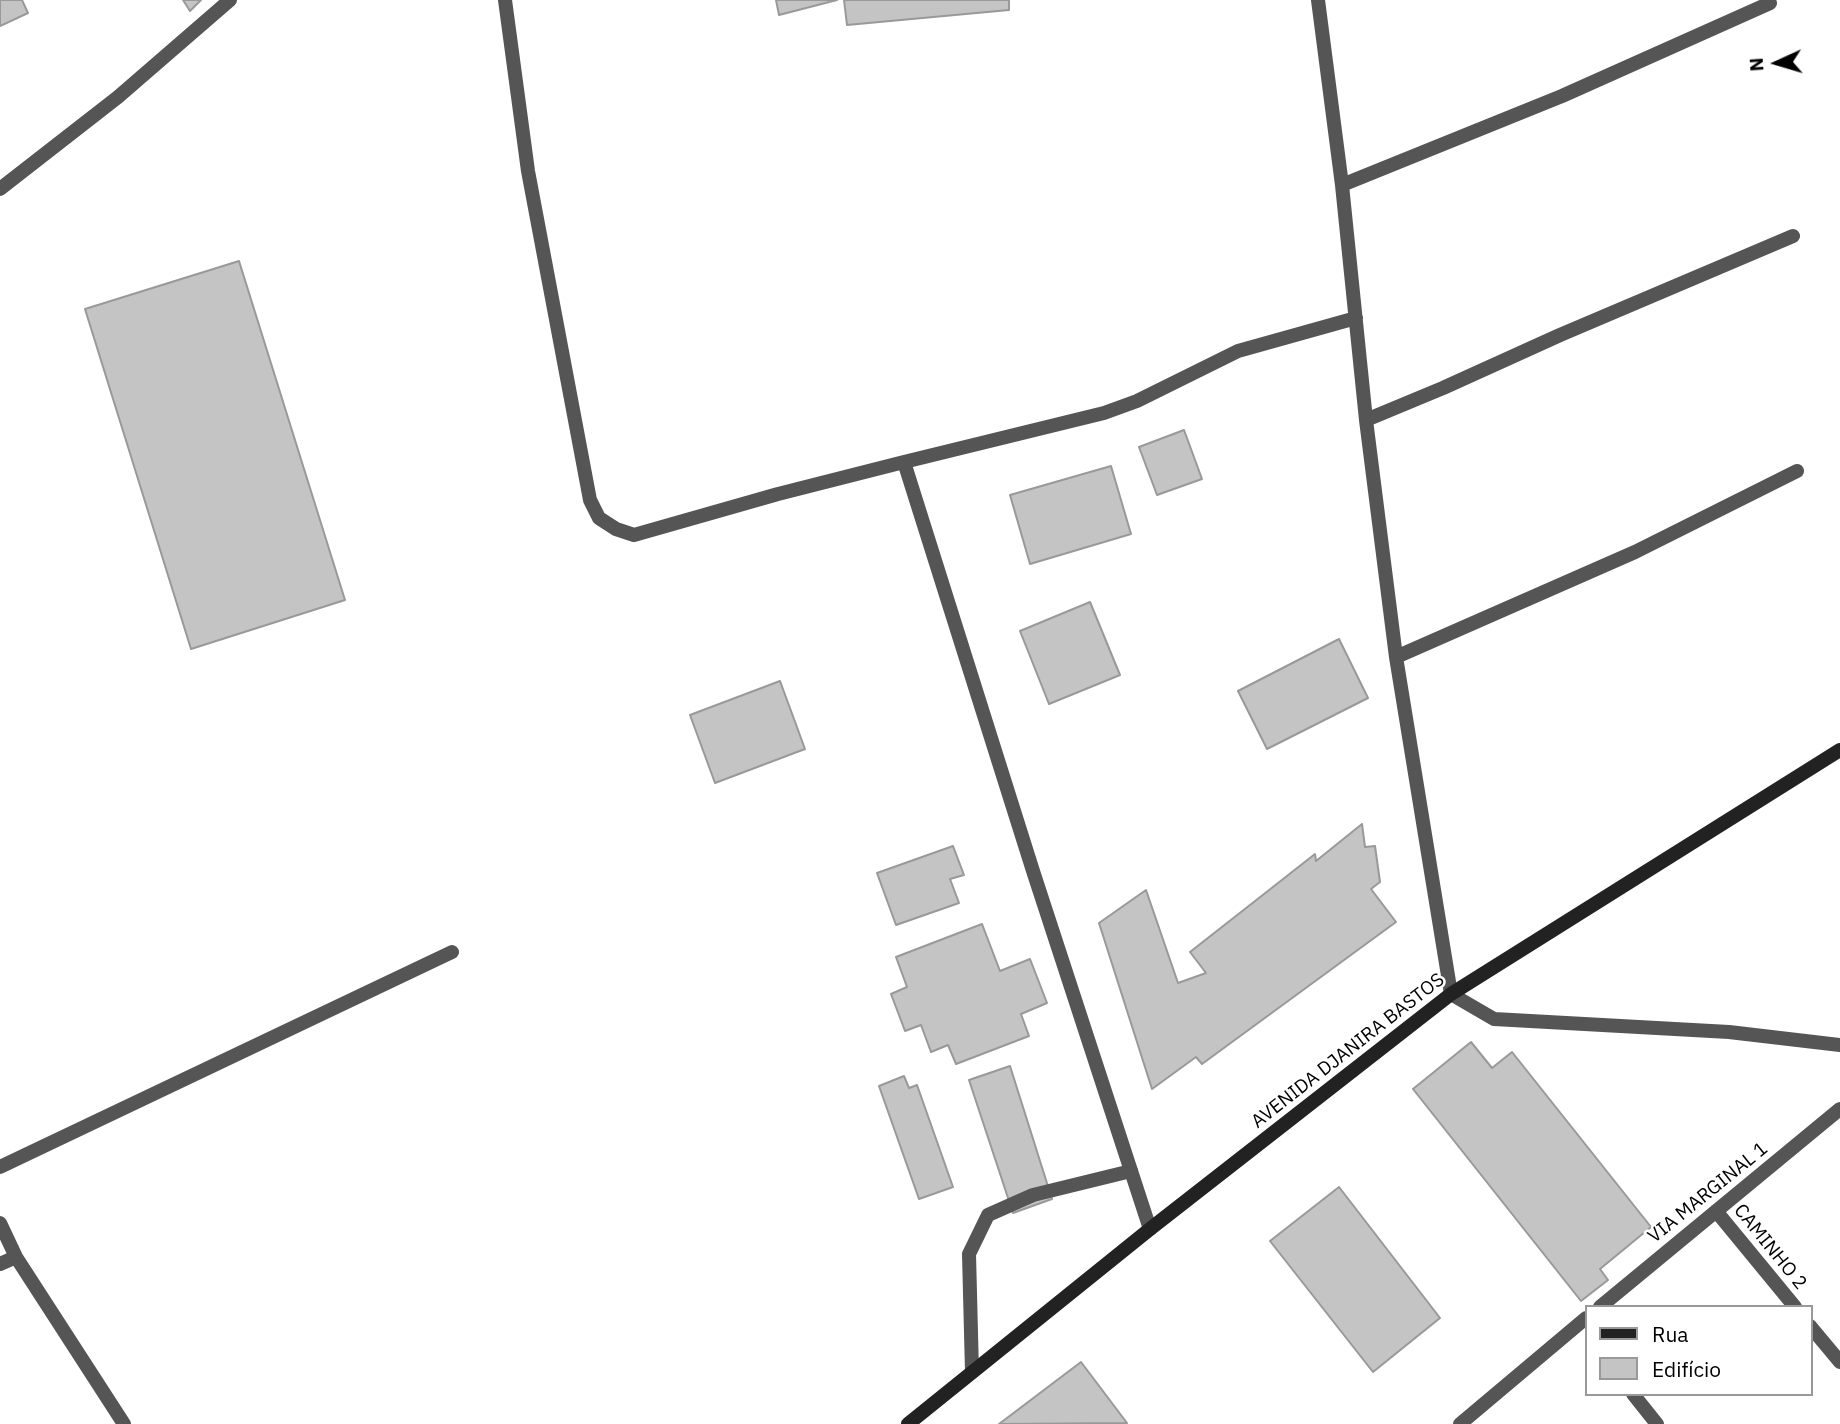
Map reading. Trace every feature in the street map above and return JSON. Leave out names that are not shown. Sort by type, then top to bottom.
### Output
[{"type":"main road","name":"AVENIDA DJANIRA BASTOS","points":[[908,1424],[1150,1229],[1451,994],[1840,750]]},
{"type":"street","points":[[0,189],[118,97],[230,0]]},
{"type":"street","points":[[505,0],[528,171],[590,500],[599,518],[616,529],[634,535],[790,490],[1104,412],[1179,382],[1238,351],[1356,318]]},
{"type":"street","points":[[1318,0],[1396,657],[1451,994],[1494,1019],[1729,1032],[1840,1045]]},
{"type":"street","points":[[1342,186],[1562,96],[1770,3]]},
{"type":"street","points":[[1366,421],[1793,236]]},
{"type":"street","points":[[904,463],[1150,1229]]},
{"type":"street","points":[[1396,657],[1635,552],[1797,471]]},
{"type":"street","points":[[0,1167],[452,952]]},
{"type":"street","name":"VIA MARGINAL 1","points":[[1602,1305],[1840,1109]]},
{"type":"street","points":[[972,1372],[968,1254],[988,1215],[1033,1195],[1131,1171]]},
{"type":"street","name":"CAMINHO 2","points":[[1716,1211],[1793,1305]]},
{"type":"street","points":[[0,1223],[16,1257],[124,1424]]},
{"type":"street","points":[[0,1264],[16,1257]]},
{"type":"street","points":[[1460,1424],[1583,1326]]},
{"type":"street","points":[[1812,1328],[1840,1362]]},
{"type":"street","points":[[1635,1396],[1657,1424]]},
{"type":"building","points":[[0,0],[22,0],[28,13],[0,26]]},
{"type":"building","points":[[183,0],[201,0],[190,11]]},
{"type":"building","points":[[776,0],[837,0],[779,15]]},
{"type":"building","points":[[844,0],[1009,0],[1009,10],[847,25]]},
{"type":"building","points":[[239,261],[345,600],[191,649],[85,309]]},
{"type":"building","points":[[1184,430],[1202,479],[1157,495],[1139,447]]},
{"type":"building","points":[[1111,466],[1131,534],[1030,564],[1010,495]]},
{"type":"building","points":[[1090,602],[1120,675],[1049,704],[1020,631]]},
{"type":"building","points":[[1339,639],[1368,698],[1267,749],[1238,691]]},
{"type":"building","points":[[780,681],[805,749],[715,783],[690,715]]},
{"type":"building","points":[[1362,824],[1365,847],[1375,846],[1380,882],[1371,889],[1396,922],[1202,1064],[1196,1057],[1152,1089],[1099,923],[1146,890],[1178,983],[1206,973],[1190,952],[1315,854],[1316,861]]},
{"type":"building","points":[[953,846],[964,875],[950,879],[959,903],[896,925],[877,873]]},
{"type":"building","points":[[982,924],[1000,971],[1030,959],[1047,1003],[1021,1014],[1029,1036],[956,1064],[948,1045],[931,1052],[921,1025],[905,1031],[891,994],[907,987],[896,957]]},
{"type":"building","points":[[1471,1042],[1492,1068],[1512,1052],[1651,1227],[1600,1269],[1608,1280],[1581,1301],[1413,1089]]},
{"type":"building","points":[[1010,1066],[1052,1199],[1013,1213],[969,1080]]},
{"type":"building","points":[[904,1076],[909,1088],[917,1085],[953,1187],[919,1199],[879,1086]]},
{"type":"building","points":[[1339,1187],[1440,1318],[1373,1372],[1270,1241]]},
{"type":"building","points":[[1081,1362],[1127,1423],[999,1424]]}]
